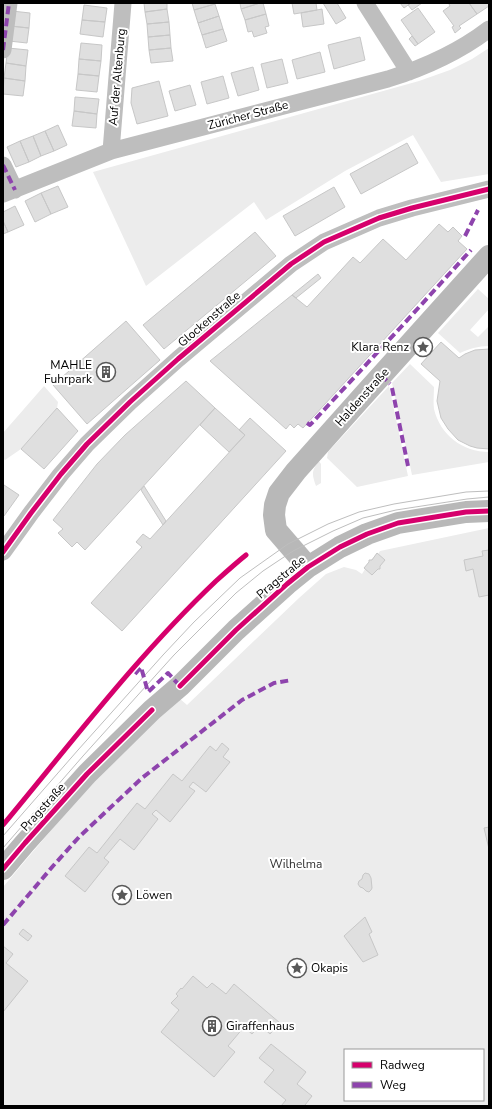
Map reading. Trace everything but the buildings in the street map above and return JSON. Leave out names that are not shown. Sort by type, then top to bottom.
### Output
[{"type":"main road","name":"Haldenstraße","points":[[308,567],[276,530],[274,515],[278,493],[413,339],[489,256]]},
{"type":"main road","name":"Pragstraße","points":[[3,869],[86,774],[152,710],[180,686],[236,630],[308,567],[340,547],[367,534],[398,523],[466,512],[489,511]]},
{"type":"street","points":[[3,50],[9,3]]},
{"type":"street","name":"Auf der Altenburg","points":[[111,151],[123,3]]},
{"type":"street","points":[[365,3],[409,72]]},
{"type":"street","name":"Züricher Straße","points":[[9,192],[111,151],[409,72],[450,54],[478,38],[489,29]]},
{"type":"street","points":[[3,165],[9,192]]},
{"type":"street","name":"Glockenstraße","points":[[3,552],[61,474],[87,444],[130,402],[178,359],[290,264],[324,242],[379,218],[412,208],[489,189]]},
{"type":"green space","points":[[489,48],[489,174],[441,182],[413,135],[345,171],[266,220],[254,202],[146,286],[93,172],[419,81],[450,70],[472,59]]},
{"type":"green space","points":[[478,289],[489,299],[489,309],[470,330],[478,337],[489,326],[489,346],[474,348],[460,353],[438,333]]},
{"type":"green space","points":[[410,364],[434,387],[434,409],[441,427],[454,440],[462,445],[470,449],[489,452],[489,462],[412,475],[392,383]]},
{"type":"green space","points":[[44,386],[58,402],[57,408],[21,449],[5,460],[3,459],[3,433]]},
{"type":"green space","points":[[389,386],[408,476],[357,487],[327,458],[328,452]]},
{"type":"green space","points":[[319,461],[321,464],[321,483],[316,486],[313,473]]},
{"type":"green space","name":"Wilhelma","points":[[489,528],[489,1106],[3,1106],[3,887],[81,795],[179,698],[187,705],[326,574],[344,567],[356,570],[362,574],[365,569],[364,568],[372,561],[371,560],[377,553],[378,554],[380,551]]},
{"type":"tram line","points":[[3,836],[163,655],[194,622],[240,578],[288,544],[328,524],[359,512],[394,504],[466,492],[489,491]]},
{"type":"tram line","points":[[3,848],[174,655],[236,593],[263,571],[293,551],[363,518],[396,510],[489,497]]},
{"type":"marked path","points":[[3,50],[9,3]]},
{"type":"marked path","points":[[3,165],[15,190]]},
{"type":"marked path","points":[[465,236],[478,210]]},
{"type":"marked path","points":[[307,423],[310,425],[471,250]]},
{"type":"marked path","points":[[381,375],[390,384]]},
{"type":"marked path","points":[[392,388],[408,466]]},
{"type":"marked path","points":[[135,674],[141,667],[148,692],[168,673],[180,686]]},
{"type":"marked path","points":[[3,925],[80,836],[142,778],[242,700],[274,683],[292,680]]},
{"type":"cycle path","points":[[3,552],[61,474],[87,444],[130,402],[178,359],[291,264],[324,242],[379,218],[412,208],[489,189]]},
{"type":"cycle path","points":[[180,686],[236,630],[287,584],[308,567],[340,547],[367,534],[398,523],[466,512],[489,511]]},
{"type":"cycle path","points":[[3,825],[133,669],[187,609],[246,555]]},
{"type":"cycle path","points":[[3,869],[87,774],[152,710]]},
{"type":"place","name":"Klara Renz","points":[[423,347]]},
{"type":"place","name":"MAHLE Fuhrpark","points":[[106,372]]},
{"type":"place","name":"Löwen","points":[[122,895]]},
{"type":"place","name":"Okapis","points":[[297,968]]},
{"type":"place","name":"Giraffenhaus","points":[[212,1026]]}]
